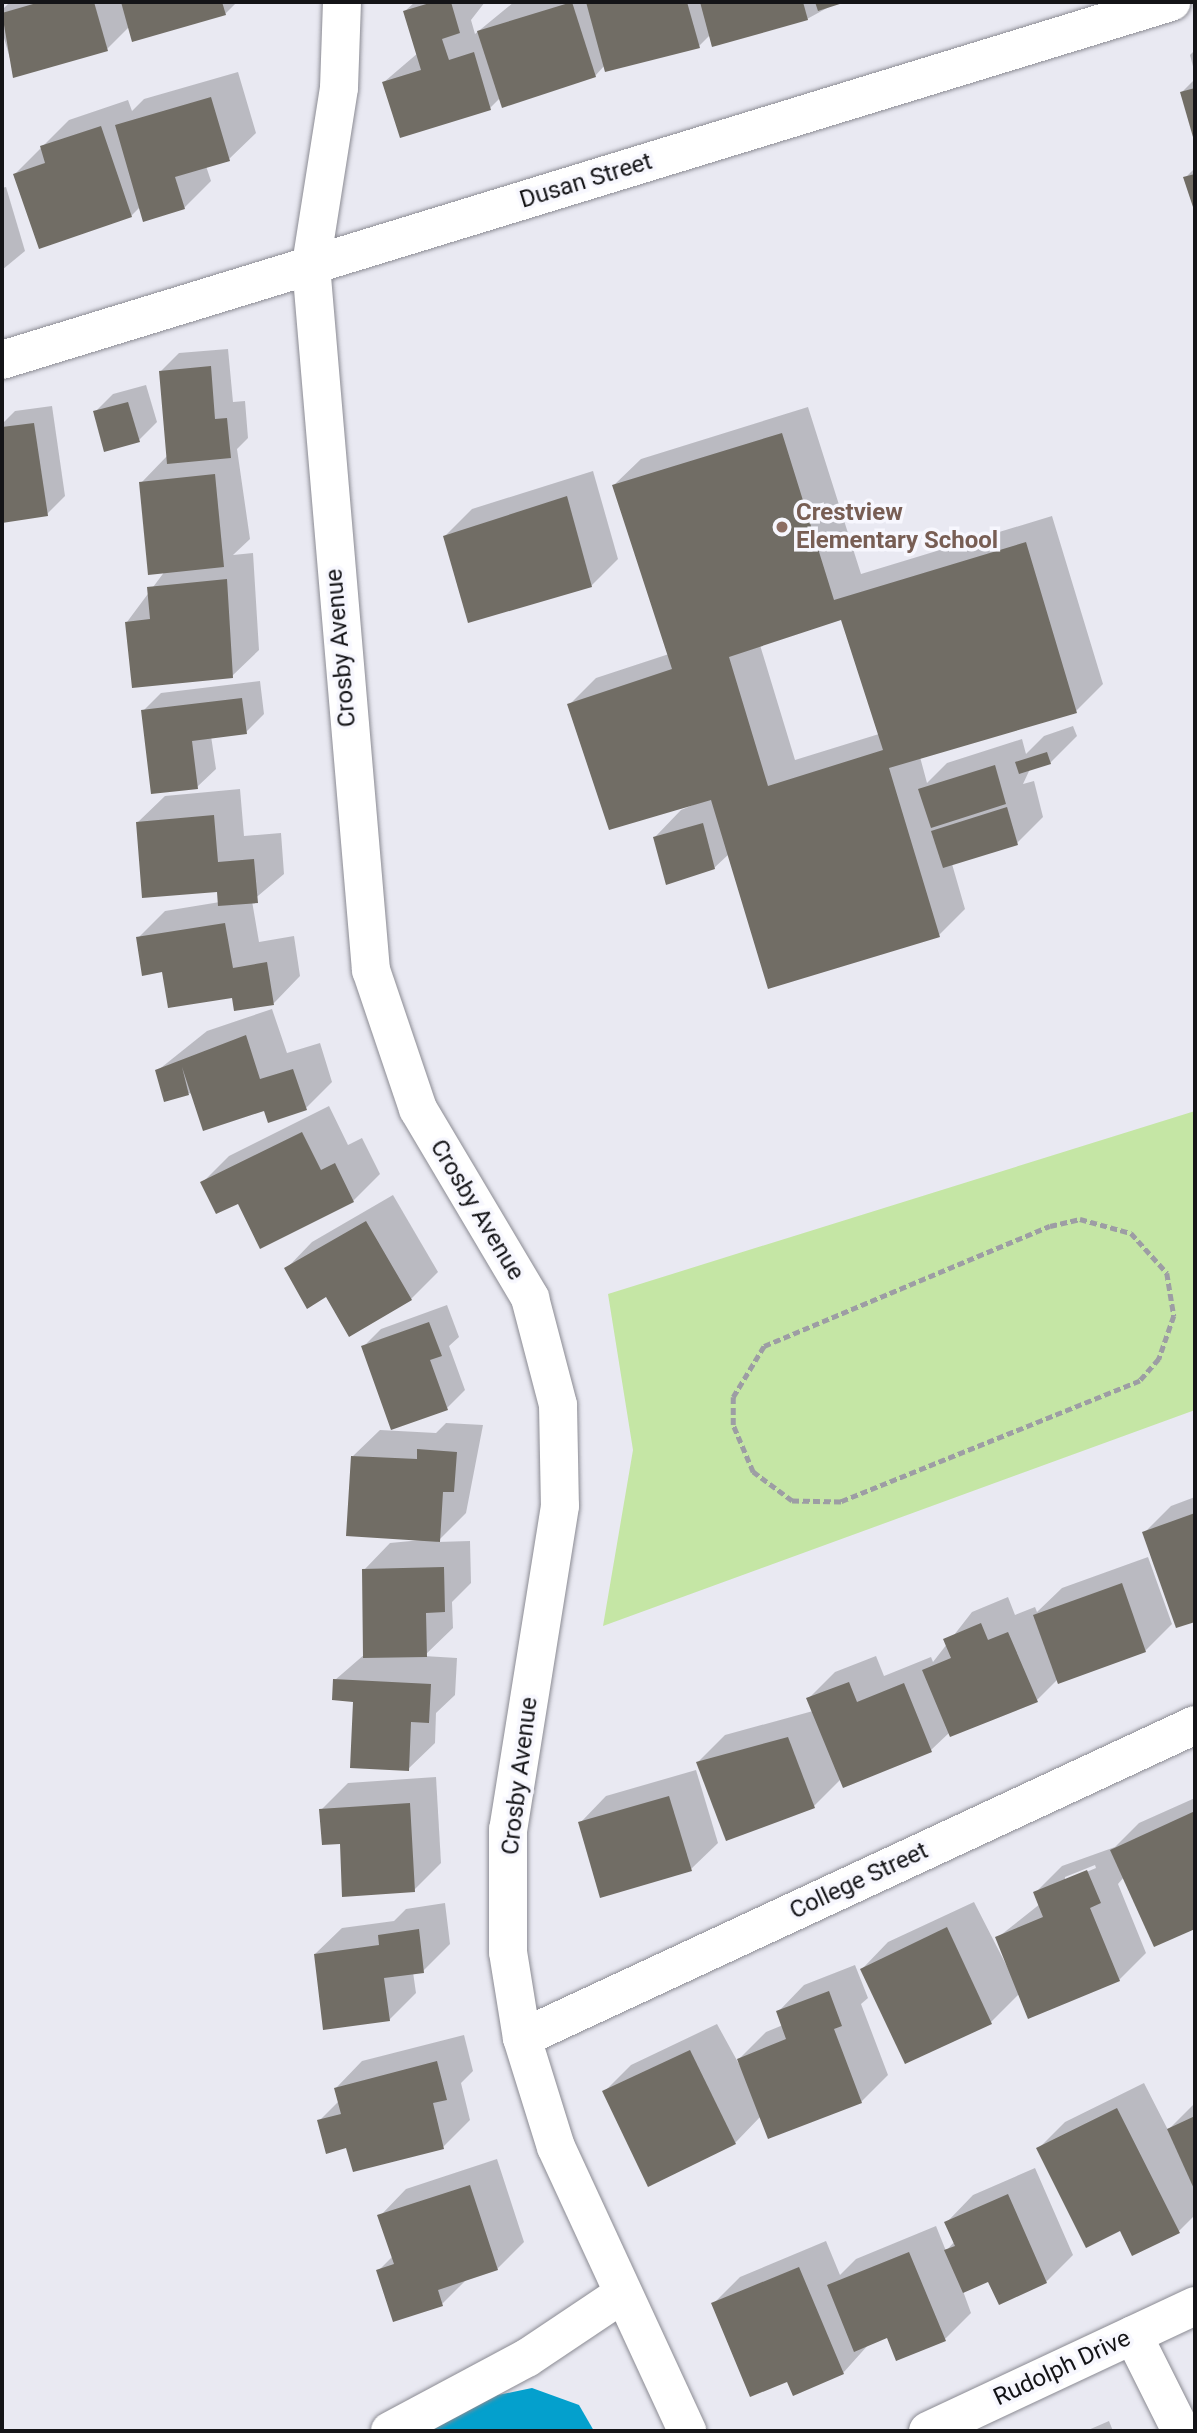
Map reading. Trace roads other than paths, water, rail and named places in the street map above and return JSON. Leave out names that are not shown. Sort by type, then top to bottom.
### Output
[{"type":"street","name":"Crosby Avenue","points":[[342,2],[339,88],[311,265],[371,970],[418,1109],[530,1298],[558,1405],[560,1506],[508,1829],[508,1952],[522,2038],[556,2147],[621,2295],[687,2431]]},
{"type":"street","name":"Dusan Street","points":[[2,360],[1171,2]]},
{"type":"street","name":"College Street","points":[[522,2038],[1195,1725]]},
{"type":"street","points":[[390,2431],[527,2358],[621,2295]]},
{"type":"street","name":"Rudolph Drive","points":[[928,2431],[1195,2306]]},
{"type":"street","points":[[1133,2335],[1181,2431]]},
{"type":"water","points":[[532,2388],[579,2405],[594,2431],[422,2431],[488,2397]]},
{"type":"place","name":"Crestview Elementary School","points":[[782,527]]}]
